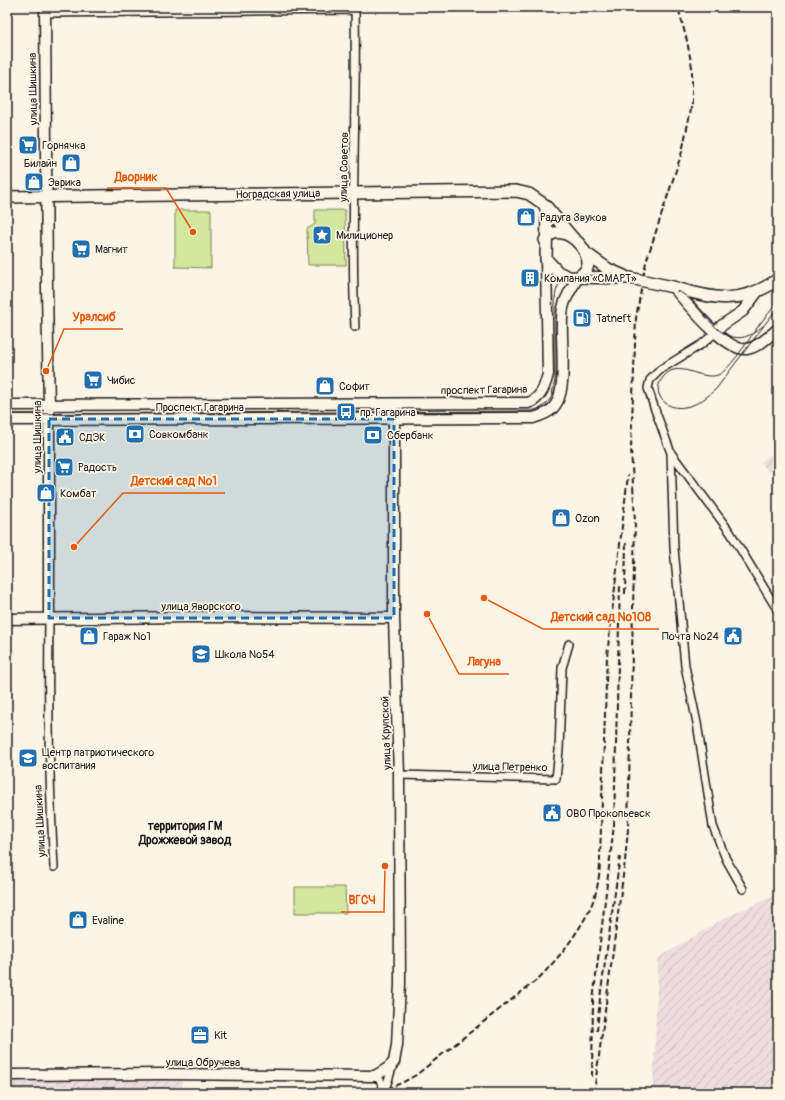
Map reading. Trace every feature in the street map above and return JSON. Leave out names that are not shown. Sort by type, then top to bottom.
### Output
[{"type":"main road","name":"улица Шишкина","points":[[45,10],[47,196],[46,288],[49,405],[49,618]]},
{"type":"main road","name":"Ноградская улица","points":[[7,197],[516,191],[529,194],[545,204],[572,237]]},
{"type":"main road","points":[[545,204],[546,259],[554,269],[565,276],[630,278]]},
{"type":"main road","points":[[545,240],[551,233],[564,233],[572,237],[587,254],[608,269],[630,278],[673,287],[702,296],[719,298],[740,297],[767,287],[778,280]]},
{"type":"main road","points":[[394,419],[533,418],[552,410],[560,396],[563,379],[563,307],[578,277],[587,268],[587,254]]},
{"type":"main road","name":"проспект Гагарина","points":[[361,403],[528,403],[537,398],[544,387],[548,374],[546,259]]},
{"type":"main road","points":[[673,287],[715,333],[727,342],[744,349],[754,346],[778,329]]},
{"type":"main road","points":[[715,333],[721,326],[743,311],[758,291]]},
{"type":"main road","name":"Проспект Гагарина","points":[[7,405],[361,403]]},
{"type":"main road","name":"Проспект Гагарина","points":[[7,420],[394,419]]},
{"type":"main road","name":"улица Крупской","points":[[394,419],[394,618],[399,775],[400,984],[398,1045],[394,1062]]},
{"type":"main road","name":"улица Яворского","points":[[7,619],[394,618]]},
{"type":"main road","points":[[375,1076],[388,1068],[394,1062]]},
{"type":"main road","name":"улица Обручева","points":[[7,1075],[165,1074],[375,1076]]},
{"type":"street","points":[[45,10],[355,8]]},
{"type":"street","name":"улица Советов","points":[[355,8],[355,193],[352,271],[355,327]]},
{"type":"street","points":[[715,333],[702,344],[660,369],[650,380],[648,388],[671,453],[730,532],[778,611]]},
{"type":"street","name":"улица Крупской","points":[[394,403],[394,419]]},
{"type":"street","points":[[671,453],[674,548],[685,666],[697,723],[713,826],[726,859],[743,889]]},
{"type":"street","name":"улица Шишкина","points":[[49,618],[50,802],[54,867]]},
{"type":"street","name":"улица Петренко","points":[[399,775],[556,779],[559,750],[562,668],[569,644]]},
{"type":"street","points":[[384,1092],[394,1062]]},
{"type":"street","points":[[375,1076],[380,1080],[384,1092]]},
{"type":"highlighted area","points":[[49,419],[394,419],[394,618],[49,618]]},
{"type":"shaded area","points":[[770,455],[777,465],[768,472],[761,462]]},
{"type":"shaded area","points":[[778,894],[778,1093],[653,1093],[658,958],[728,916]]},
{"type":"shaded area","points":[[182,1079],[182,1093],[7,1093],[7,1081]]},
{"type":"green space","points":[[175,210],[211,210],[211,268],[175,267]]},
{"type":"green space","points":[[315,210],[345,210],[346,265],[308,265],[307,229],[315,224]]},
{"type":"green space","points":[[295,887],[345,887],[346,913],[295,913]]},
{"type":"tram line","points":[[7,414],[531,411],[541,408],[552,396],[555,380],[556,292],[559,284],[563,280],[575,276],[606,276],[643,282],[674,290],[683,294],[695,304],[719,330],[733,337],[746,337],[763,326]]},
{"type":"tram line","points":[[778,302],[759,325],[734,360],[723,372],[718,375],[711,376],[683,370],[670,371],[660,382],[658,389],[662,399],[666,403],[678,408],[698,403],[709,395],[716,389],[778,307]]},
{"type":"railway","points":[[594,1093],[628,829],[635,521],[631,448],[636,318],[646,262],[682,152],[692,104],[692,67],[678,7]]},
{"type":"railway","points":[[369,1093],[382,1091],[393,1087],[416,1075],[538,979],[564,950],[587,915],[596,892],[599,879],[607,656],[628,475]]},
{"type":"railway","points":[[625,594],[626,540]]},
{"type":"railway","points":[[592,1077],[593,1001],[614,825],[620,584]]},
{"type":"railway","points":[[597,1031],[600,998],[620,857]]},
{"type":"place","name":"Горнячка","points":[[28,145]]},
{"type":"place","name":"Билайн","points":[[71,163]]},
{"type":"place","name":"Эврика","points":[[34,182]]},
{"type":"place","name":"Радуга Звуков","points":[[526,217]]},
{"type":"place","name":"Дворник","points":[[193,232]]},
{"type":"place","name":"Милиционер","points":[[322,235]]},
{"type":"place","name":"Магнит","points":[[81,249]]},
{"type":"place","name":"Компания «СМАРТ»","points":[[530,278]]},
{"type":"place","name":"Tatneft","points":[[582,318]]},
{"type":"place","name":"Уралсиб","points":[[46,371]]},
{"type":"place","name":"Чибис","points":[[93,380]]},
{"type":"place","name":"Софит","points":[[325,386]]},
{"type":"place","name":"пр. Гагарина","points":[[346,412]]},
{"type":"place","name":"Совкомбанк","points":[[135,434]]},
{"type":"place","name":"Сбербанк","points":[[373,435]]},
{"type":"place","name":"СДЭК","points":[[65,437]]},
{"type":"place","name":"Радость","points":[[64,467]]},
{"type":"place","name":"Комбат","points":[[46,493]]},
{"type":"place","name":"Ozon","points":[[561,518]]},
{"type":"place","name":"Детский сад №1","points":[[74,547]]},
{"type":"place","name":"Детский сад №108","points":[[484,598]]},
{"type":"place","name":"Лагуна","points":[[427,614]]},
{"type":"place","name":"Гараж №1","points":[[89,636]]},
{"type":"place","name":"Почта №24","points":[[733,636]]},
{"type":"place","name":"Школа №54","points":[[201,654]]},
{"type":"place","name":"Центр патриотического воспитания","points":[[28,758]]},
{"type":"place","name":"ОВО Прокопьевск","points":[[552,813]]},
{"type":"place","name":"ВГСЧ","points":[[385,866]]},
{"type":"place","name":"Evaline","points":[[78,920]]},
{"type":"place","name":"Kit","points":[[200,1035]]},
{"type":"district","name":"территория ГМ Дрожжевой завод","points":[[185,833]]}]
